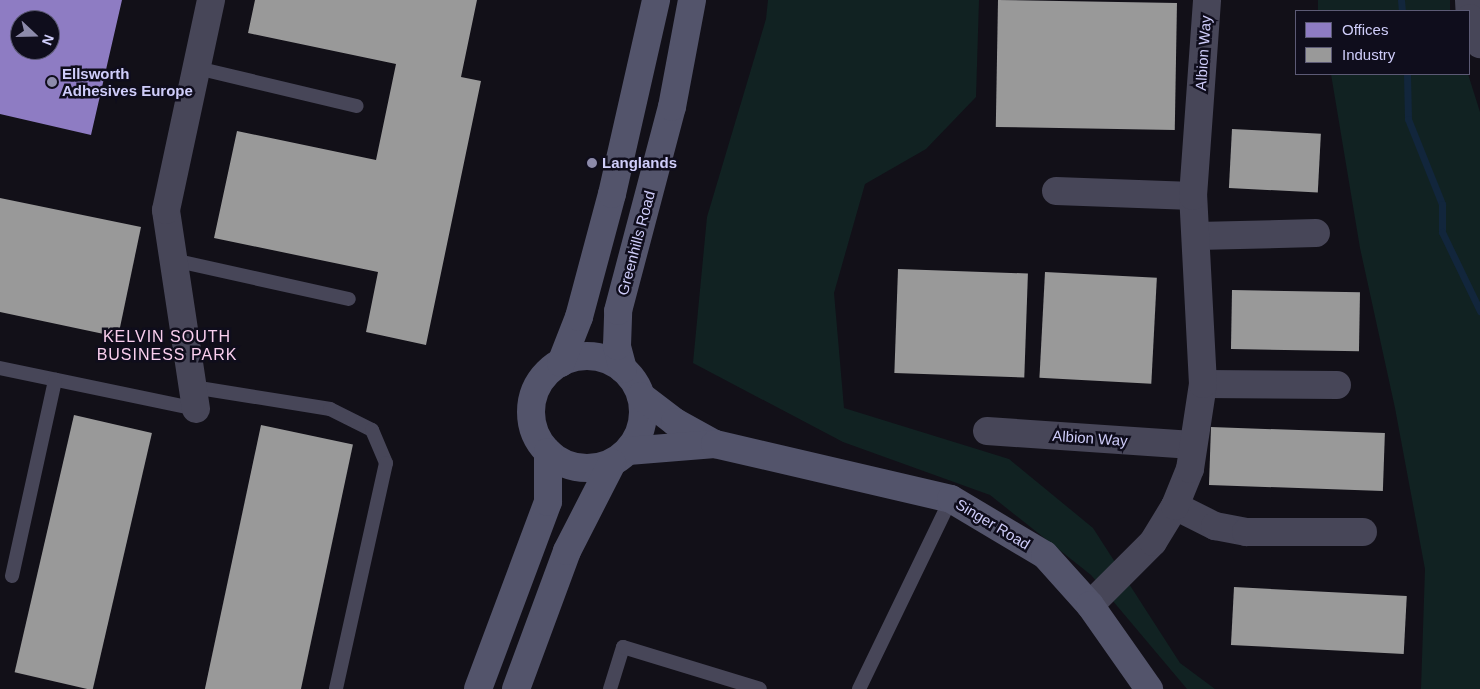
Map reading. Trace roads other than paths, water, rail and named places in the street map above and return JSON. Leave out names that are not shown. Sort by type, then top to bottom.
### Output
[{"type":"street","points":[[195,398],[166,210],[212,0]]},
{"type":"street","points":[[620,457],[596,468],[578,468],[562,462],[548,452],[539,441],[531,412],[539,383],[561,363],[579,317],[612,194],[656,0]]},
{"type":"street","name":"Greenhills Road","points":[[622,369],[617,346],[618,311],[672,107],[692,0]]},
{"type":"street","name":"Albion Way","points":[[1090,605],[1153,542],[1175,506],[1190,470],[1203,384],[1197,236],[1193,196],[1207,0]]},
{"type":"street","points":[[1470,18],[1480,44]]},
{"type":"street","points":[[1056,191],[1193,196]]},
{"type":"street","points":[[1197,236],[1316,232]]},
{"type":"street","points":[[516,689],[568,551],[620,457],[642,426],[641,396],[634,381],[622,369],[592,356],[561,363]]},
{"type":"street","points":[[1203,384],[1337,385]]},
{"type":"street","name":"Singer Road","points":[[641,396],[675,422],[715,444],[951,499],[1045,555],[1090,605],[1149,689]]},
{"type":"street","name":"Albion Way","points":[[987,431],[1193,444]]},
{"type":"street","name":"Singer Road","points":[[620,457],[715,444]]},
{"type":"street","points":[[478,689],[548,502],[548,452]]},
{"type":"street","points":[[1175,506],[1215,526],[1246,532],[1363,532]]},
{"type":"lane","points":[[197,68],[357,106]]},
{"type":"lane","points":[[173,260],[349,298]]},
{"type":"lane","points":[[0,368],[54,380],[195,398],[330,408],[372,430],[386,462],[336,689]]},
{"type":"lane","points":[[12,576],[54,380]]},
{"type":"lane","points":[[859,689],[951,499]]},
{"type":"lane","points":[[610,689],[623,647],[760,689]]},
{"type":"waterway","points":[[1401,0],[1402,10]]},
{"type":"waterway","points":[[1407,75],[1408,119],[1442,204],[1442,232],[1480,311]]},
{"type":"place","name":"Ellsworth Adhesives Europe","points":[[52,82]]},
{"type":"place","name":"Langlands","points":[[592,163]]},
{"type":"district","name":"KELVIN SOUTH BUSINESS PARK","points":[[167,346]]}]
